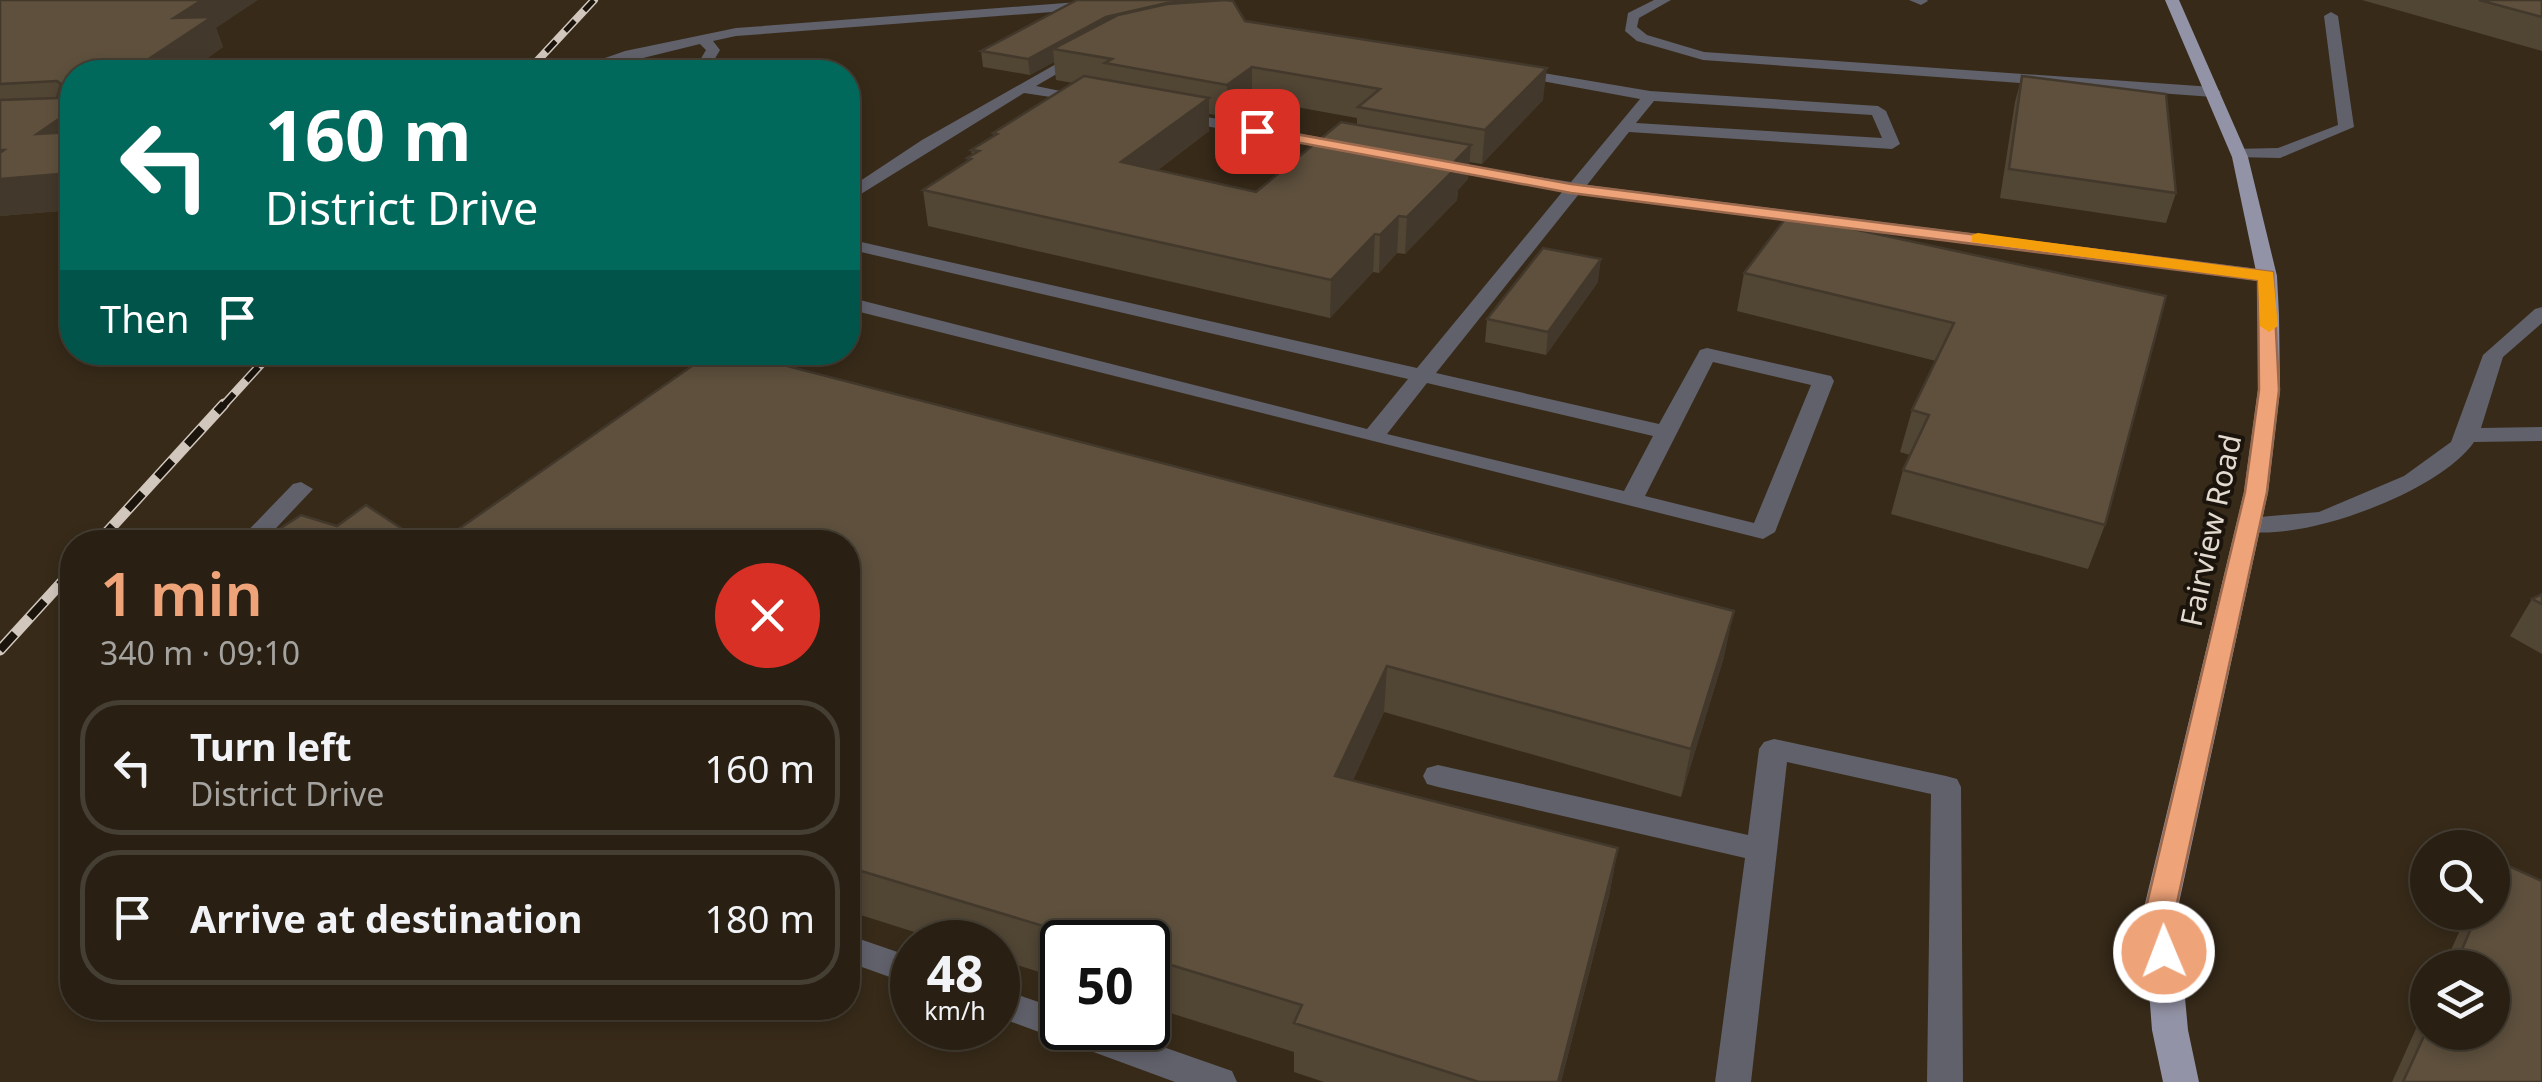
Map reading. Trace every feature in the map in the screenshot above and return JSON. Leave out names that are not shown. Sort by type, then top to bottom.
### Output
[{"type":"main road","name":"Fairview Road","points":[[2172,0],[2238,153],[2267,276],[2269,390],[2248,525],[2160,912],[2170,1030],[2181,1082]]},
{"type":"street","points":[[619,60],[758,29],[1158,0]]},
{"type":"street","points":[[1664,0],[1633,16],[1630,28],[1642,38],[1703,56],[2214,92]]},
{"type":"street","points":[[2238,153],[2280,153],[2346,127],[2331,16]]},
{"type":"street","points":[[704,38],[712,50],[707,60]]},
{"type":"street","points":[[860,189],[928,143],[1098,47]]},
{"type":"street","points":[[1497,69],[1650,96],[1878,112],[1892,144],[1624,127]]},
{"type":"street","points":[[1022,88],[1100,102]]},
{"type":"street","points":[[1372,437],[1650,96]]},
{"type":"street","points":[[1159,113],[1355,149]]},
{"type":"street","points":[[1414,160],[1571,189],[2267,276]]},
{"type":"street","points":[[860,247],[1666,432]]},
{"type":"street","points":[[860,306],[1372,437],[1630,500],[1763,532],[1823,380],[1707,354],[1630,500]]},
{"type":"street","points":[[2248,525],[2322,520],[2412,481],[2458,448],[2467,435],[2492,355],[2542,313]]},
{"type":"street","points":[[2467,435],[2542,434]]},
{"type":"street","points":[[261,530],[301,489]]},
{"type":"street","points":[[1733,1082],[1774,749],[1946,787],[1946,1082]]},
{"type":"street","points":[[1438,776],[1762,850]]},
{"type":"street","points":[[860,952],[890,963]]},
{"type":"street","points":[[1131,1050],[1218,1082]]},
{"type":"building","points":[[0,0],[202,0],[174,18],[212,17],[147,60],[60,60],[60,83],[0,84]]},
{"type":"building","points":[[1077,0],[1216,0],[1167,3],[1106,17],[1028,59],[981,51]]},
{"type":"building","points":[[2479,0],[2542,0],[2542,17]]},
{"type":"building","points":[[1233,1],[1245,21],[1547,68],[1485,130],[1358,107],[1380,89],[1252,67],[1227,85],[1105,63],[1112,59],[1053,49],[1118,15],[1167,4]]},
{"type":"building","points":[[1084,76],[1209,98],[1121,162],[1256,192],[1341,122],[1471,145],[1453,163],[1460,164],[1407,217],[1399,216],[1380,235],[1375,234],[1331,280],[923,190],[971,159],[967,158],[979,151],[971,150],[997,134],[993,133]]},
{"type":"building","points":[[2022,76],[2166,94],[2176,193],[2009,169]]},
{"type":"building","points":[[60,88],[60,118],[37,134],[60,133],[60,174],[0,179],[0,153],[4,150],[0,150],[0,100],[57,98]]},
{"type":"building","points":[[1788,215],[2166,296],[2105,525],[1903,470],[1929,415],[1912,410],[1954,323],[1744,273]]},
{"type":"building","points":[[1543,248],[1601,259],[1548,332],[1487,319]]},
{"type":"building","points":[[693,365],[783,365],[1734,611],[1691,749],[1387,666],[1335,776],[1618,848],[1558,1082],[1479,1082],[1294,1023],[1302,1005],[1170,965],[1170,920],[1040,920],[1040,925],[860,871],[860,530],[457,530]]},
{"type":"building","points":[[366,505],[404,530],[278,530],[301,515],[337,526]]},
{"type":"building","points":[[2510,867],[2542,881],[2542,1082],[2403,1082],[2418,1050],[2510,1050],[2510,950],[2462,950],[2470,930],[2510,930]]},
{"type":"railway","points":[[538,60],[594,0]]},
{"type":"railway","points":[[222,407],[260,365]]},
{"type":"railway","points":[[109,530],[224,404]]},
{"type":"railway","points":[[0,650],[60,584]]},
{"type":"slow traffic","points":[[1978,238],[2267,276],[2269,326]]},
{"type":"route","points":[[1257,131],[1571,189],[2267,276],[2269,390],[2256,492],[2160,912],[2164,952]]}]
